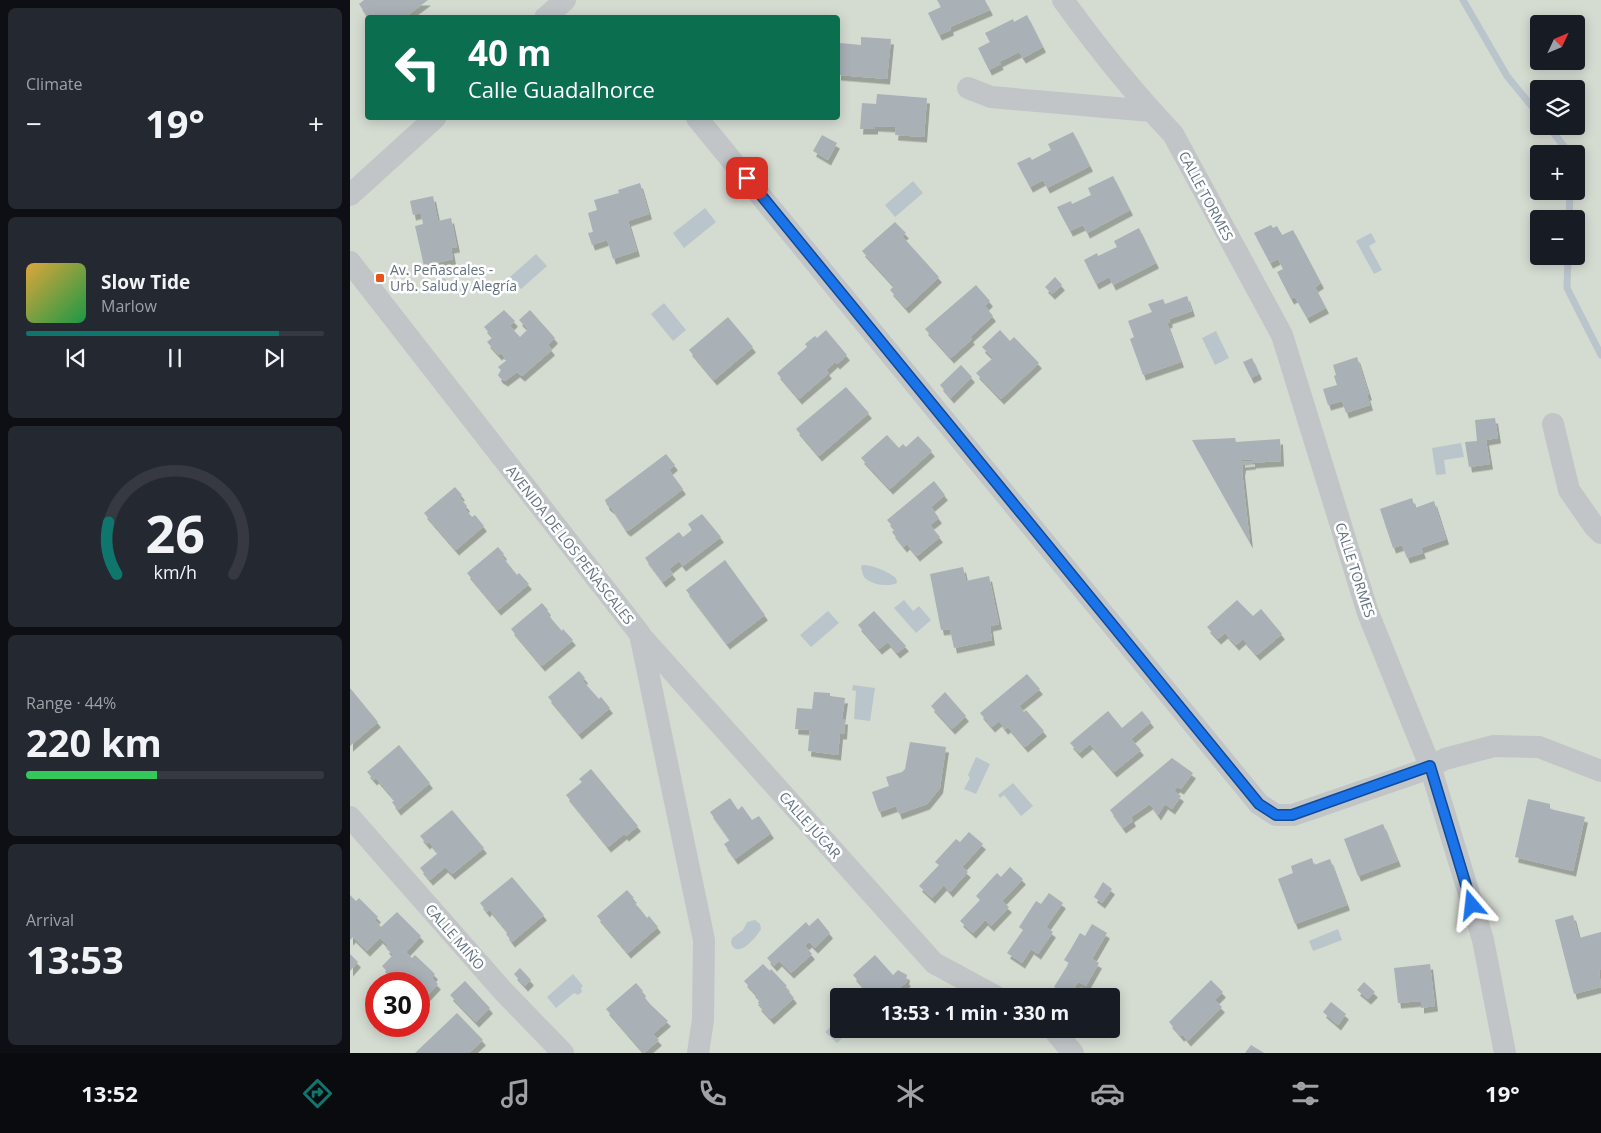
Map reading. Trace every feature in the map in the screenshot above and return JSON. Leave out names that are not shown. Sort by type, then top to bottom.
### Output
[{"type":"street","points":[[548,15],[565,0]]},
{"type":"street","name":"CALLE TORMES","points":[[1063,0],[1092,41],[1173,134],[1282,334],[1368,613],[1430,766],[1482,940],[1505,1053]]},
{"type":"street","points":[[968,88],[991,97],[1151,111]]},
{"type":"street","points":[[350,195],[433,120]]},
{"type":"street","points":[[700,120],[1259,804],[1276,815],[1292,815],[1445,760],[1494,746],[1539,747],[1601,771]]},
{"type":"street","name":"AVENIDA DE LOS PEÑASCALES","points":[[350,262],[640,634],[704,940],[703,1020],[698,1053]]},
{"type":"street","points":[[1553,424],[1569,490],[1601,533]]},
{"type":"street","name":"CALLE JÚCAR","points":[[640,634],[934,963],[980,988]]},
{"type":"street","name":"CALLE MIÑO","points":[[350,817],[502,991],[563,1053]]},
{"type":"street","points":[[1060,1038],[1073,1053]]},
{"type":"shaded area","points":[[350,0],[1601,0],[1601,1053],[350,1053]]},
{"type":"shaded area","points":[[913,181],[923,193],[895,217],[885,205]]},
{"type":"shaded area","points":[[705,208],[716,222],[684,248],[673,233]]},
{"type":"shaded area","points":[[1371,233],[1376,242],[1369,246],[1382,270],[1374,274],[1356,241]]},
{"type":"shaded area","points":[[536,254],[547,266],[521,289],[510,277]]},
{"type":"shaded area","points":[[445,278],[448,288],[423,294],[421,284]]},
{"type":"shaded area","points":[[664,303],[686,330],[673,341],[651,314]]},
{"type":"shaded area","points":[[1216,331],[1229,358],[1215,365],[1202,338]]},
{"type":"shaded area","points":[[1461,443],[1464,457],[1444,460],[1446,474],[1436,475],[1432,448]]},
{"type":"shaded area","points":[[862,565],[884,571],[896,578],[897,583],[886,585],[869,581],[863,575]]},
{"type":"shaded area","points":[[904,600],[913,611],[919,606],[931,620],[916,633],[894,608]]},
{"type":"shaded area","points":[[828,611],[839,623],[811,647],[800,635]]},
{"type":"shaded area","points":[[853,685],[875,688],[870,721],[854,719],[856,691],[852,690]]},
{"type":"shaded area","points":[[976,757],[990,764],[976,794],[964,789],[970,778],[968,775]]},
{"type":"shaded area","points":[[1013,783],[1033,806],[1021,816],[1004,795],[1000,798],[998,795]]},
{"type":"shaded area","points":[[755,920],[760,924],[761,929],[759,933],[746,946],[738,949],[734,948],[731,943],[732,938],[743,930],[747,922]]},
{"type":"shaded area","points":[[1338,929],[1342,940],[1313,951],[1309,941]]},
{"type":"shaded area","points":[[573,974],[583,986],[581,988],[582,992],[578,995],[574,993],[556,1008],[547,997]]},
{"type":"shaded area","points":[[830,1027],[830,1037],[825,1032]]},
{"type":"shaded area","points":[[832,1038],[842,1038],[837,1043]]},
{"type":"building","points":[[364,0],[428,0],[408,15],[366,15],[359,4]]},
{"type":"building","points":[[937,0],[985,0],[990,10],[950,27],[951,30],[939,35],[928,13],[941,7]]},
{"type":"building","points":[[1027,15],[1043,47],[1023,58],[1019,52],[999,62],[1001,64],[989,70],[978,48],[990,42],[985,33],[1013,19],[1014,22]]},
{"type":"building","points":[[861,37],[891,39],[887,79],[840,75],[840,43],[861,45]]},
{"type":"building","points":[[877,94],[927,98],[924,137],[895,135],[896,127],[875,126],[875,129],[860,129],[862,103],[876,104]]},
{"type":"building","points":[[1073,132],[1090,166],[1047,188],[1043,180],[1030,187],[1017,163],[1030,157],[1032,160],[1051,150],[1048,144]]},
{"type":"building","points":[[822,135],[837,143],[828,160],[813,151]]},
{"type":"building","points":[[1113,176],[1130,210],[1087,233],[1083,225],[1070,231],[1057,207],[1071,201],[1072,204],[1091,195],[1088,188]]},
{"type":"building","points":[[640,183],[649,214],[628,221],[637,251],[613,259],[607,240],[592,245],[588,233],[593,232],[588,213],[597,210],[594,200],[619,193],[618,190]]},
{"type":"building","points":[[433,196],[438,221],[451,218],[457,247],[451,248],[453,259],[424,266],[415,226],[423,224],[421,213],[413,215],[410,201]]},
{"type":"building","points":[[895,222],[906,233],[902,236],[939,277],[906,308],[890,290],[894,286],[862,251]]},
{"type":"building","points":[[1271,225],[1273,228],[1277,226],[1282,235],[1293,230],[1321,283],[1315,287],[1326,308],[1307,318],[1295,297],[1291,299],[1277,272],[1283,269],[1278,259],[1270,263],[1254,233]]},
{"type":"building","points":[[1139,228],[1156,263],[1113,285],[1109,277],[1096,284],[1084,260],[1097,253],[1098,256],[1117,247],[1114,241]]},
{"type":"building","points":[[1055,277],[1062,285],[1052,294],[1045,287]]},
{"type":"building","points":[[976,285],[990,301],[985,306],[993,316],[951,358],[925,329]]},
{"type":"building","points":[[1187,296],[1192,311],[1169,319],[1170,322],[1167,323],[1181,362],[1143,375],[1130,339],[1134,337],[1128,321],[1152,312],[1148,304],[1163,299],[1165,304]]},
{"type":"building","points":[[504,310],[515,321],[510,326],[520,337],[528,329],[519,320],[530,310],[555,338],[548,345],[552,350],[522,376],[517,372],[505,381],[498,375],[501,370],[498,367],[507,360],[501,353],[499,355],[487,342],[493,337],[484,327]]},
{"type":"building","points":[[728,317],[753,347],[714,380],[689,350]]},
{"type":"building","points":[[826,330],[847,355],[837,364],[835,362],[826,370],[829,373],[799,399],[777,373],[807,347],[805,344],[815,336],[817,338]]},
{"type":"building","points":[[1000,330],[1010,341],[1014,337],[1039,363],[1001,399],[976,373],[993,358],[982,347]]},
{"type":"building","points":[[1357,357],[1369,395],[1367,395],[1370,405],[1346,413],[1342,401],[1328,405],[1323,389],[1337,385],[1333,365]]},
{"type":"building","points":[[1252,358],[1259,374],[1251,378],[1243,362]]},
{"type":"building","points":[[961,365],[972,377],[951,398],[940,385]]},
{"type":"building","points":[[846,387],[869,413],[819,456],[796,429]]},
{"type":"building","points":[[1495,418],[1498,438],[1486,440],[1490,464],[1469,467],[1465,442],[1477,441],[1475,420]]},
{"type":"building","points":[[887,435],[899,448],[903,444],[906,447],[918,436],[932,451],[890,489],[861,458]]},
{"type":"building","points":[[1235,438],[1236,442],[1280,439],[1281,461],[1243,465],[1242,471],[1250,543],[1192,440]],"holes":[[[1252,459],[1252,461],[1242,462],[1242,460]]]},
{"type":"building","points":[[666,454],[675,465],[669,470],[683,489],[628,531],[605,500]]},
{"type":"building","points":[[934,481],[945,495],[931,507],[939,518],[930,525],[940,537],[917,556],[907,544],[904,547],[892,532],[895,529],[887,520]]},
{"type":"building","points":[[455,487],[462,495],[459,497],[467,506],[465,509],[472,517],[475,515],[484,526],[456,550],[424,513]]},
{"type":"building","points":[[1412,498],[1415,508],[1434,501],[1446,539],[1421,548],[1423,553],[1407,558],[1402,545],[1393,548],[1380,509]]},
{"type":"building","points":[[702,514],[721,537],[683,566],[679,561],[669,569],[673,574],[663,582],[645,558],[679,532],[683,537],[692,530],[688,524]]},
{"type":"building","points":[[498,547],[504,554],[502,556],[517,575],[519,573],[529,584],[498,610],[467,573]]},
{"type":"building","points":[[725,560],[765,615],[727,644],[686,590]]},
{"type":"building","points":[[963,567],[966,581],[989,576],[999,624],[990,626],[992,640],[954,648],[950,629],[941,630],[930,574]]},
{"type":"building","points":[[1237,600],[1253,616],[1261,609],[1282,634],[1257,655],[1243,639],[1236,645],[1225,633],[1218,639],[1207,627]]},
{"type":"building","points":[[542,603],[548,610],[546,612],[555,623],[573,640],[542,666],[511,629]]},
{"type":"building","points":[[874,611],[906,646],[897,653],[888,642],[879,649],[858,625]]},
{"type":"building","points":[[579,671],[585,678],[583,681],[610,708],[579,734],[548,697]]},
{"type":"building","points":[[1027,674],[1040,689],[1019,706],[1024,712],[1026,710],[1044,731],[1025,747],[1008,727],[1005,729],[999,721],[992,727],[980,713]]},
{"type":"building","points":[[350,688],[378,722],[350,746]]},
{"type":"building","points":[[814,692],[830,693],[830,696],[845,698],[842,719],[845,719],[844,734],[840,734],[838,755],[808,751],[810,730],[795,729],[797,708],[812,709]]},
{"type":"building","points":[[945,692],[966,716],[952,729],[931,706]]},
{"type":"building","points":[[1108,711],[1122,728],[1142,711],[1151,722],[1131,739],[1141,750],[1114,772],[1090,744],[1079,753],[1070,743]]},
{"type":"building","points":[[910,742],[946,747],[940,788],[927,804],[899,814],[896,806],[879,812],[872,792],[889,786],[886,777],[902,772],[905,769]]},
{"type":"building","points":[[399,745],[430,783],[398,810],[392,802],[395,800],[376,778],[374,780],[367,772]]},
{"type":"building","points":[[1172,758],[1193,773],[1181,789],[1177,787],[1174,791],[1181,796],[1172,809],[1165,804],[1158,815],[1150,804],[1131,817],[1133,821],[1123,828],[1110,810]]},
{"type":"building","points":[[591,769],[638,826],[608,847],[566,795],[582,782],[579,779]]},
{"type":"building","points":[[730,798],[738,810],[742,806],[752,820],[759,816],[771,833],[735,859],[724,844],[730,840],[710,812]]},
{"type":"building","points":[[1528,799],[1550,804],[1550,809],[1585,817],[1573,871],[1515,857]]},
{"type":"building","points":[[452,810],[484,848],[452,874],[445,867],[430,880],[420,868],[438,853],[429,842],[427,844],[420,836]]},
{"type":"building","points":[[1383,824],[1398,861],[1358,876],[1344,839]]},
{"type":"building","points":[[969,832],[983,844],[962,867],[968,872],[950,892],[944,885],[932,898],[919,886],[939,865],[935,862],[956,839],[960,842]]},
{"type":"building","points":[[1312,858],[1314,865],[1330,859],[1347,905],[1295,924],[1278,879],[1293,873],[1291,866]]},
{"type":"building","points":[[1010,867],[1023,879],[1002,901],[1009,907],[991,926],[985,920],[973,933],[960,921],[980,900],[976,896],[997,873],[1001,877]]},
{"type":"building","points":[[512,877],[544,915],[512,942],[506,934],[508,932],[489,909],[487,912],[480,903]]},
{"type":"building","points":[[1103,882],[1112,889],[1102,903],[1094,897]]},
{"type":"building","points":[[627,890],[634,898],[631,899],[647,918],[649,916],[658,927],[628,953],[597,916]]},
{"type":"building","points":[[1049,893],[1063,903],[1046,927],[1053,932],[1038,954],[1031,949],[1022,963],[1007,953],[1023,930],[1019,927],[1036,901],[1041,904]]},
{"type":"building","points":[[350,895],[356,901],[359,898],[378,917],[375,920],[381,927],[397,912],[421,936],[406,952],[412,958],[415,955],[435,974],[432,978],[438,984],[430,992],[430,972],[388,972],[382,966],[393,955],[380,938],[367,951],[353,937],[350,940]]},
{"type":"building","points":[[1573,915],[1579,938],[1601,932],[1601,970],[1599,970],[1601,987],[1574,994],[1555,920]]},
{"type":"building","points":[[818,918],[830,933],[815,948],[809,942],[805,946],[812,954],[791,973],[779,961],[774,966],[767,958],[806,922],[809,926]]},
{"type":"building","points":[[1092,924],[1107,933],[1092,959],[1099,963],[1086,986],[1078,982],[1074,988],[1056,988],[1054,987],[1069,963],[1064,960],[1080,933],[1085,936]]},
{"type":"building","points":[[350,954],[358,962],[350,971]]},
{"type":"building","points":[[875,955],[893,975],[898,970],[907,975],[906,979],[908,981],[900,988],[864,988],[853,975]]},
{"type":"building","points":[[763,964],[770,971],[771,969],[787,986],[785,987],[794,998],[771,1019],[758,1005],[761,1003],[755,997],[757,995],[744,981]]},
{"type":"building","points":[[1430,964],[1435,1006],[1421,1008],[1421,1001],[1398,1003],[1394,968]]},
{"type":"building","points":[[520,968],[531,980],[525,986],[514,974]]},
{"type":"building","points":[[1211,980],[1223,992],[1215,1000],[1222,1007],[1188,1041],[1169,1022]]},
{"type":"building","points":[[465,981],[490,1008],[476,1022],[450,995]]},
{"type":"building","points":[[1364,982],[1375,992],[1368,999],[1357,990]]},
{"type":"building","points":[[636,983],[650,1004],[668,1021],[653,1034],[659,1040],[644,1053],[606,1009]]},
{"type":"building","points":[[1331,1002],[1346,1014],[1338,1025],[1323,1012]]},
{"type":"building","points":[[457,1013],[483,1040],[469,1053],[415,1053]]},
{"type":"building","points":[[1251,1045],[1264,1053],[1245,1053]]},
{"type":"waterway","points":[[1463,0],[1507,76],[1530,104]]},
{"type":"waterway","points":[[1555,135],[1563,145]]},
{"type":"waterway","points":[[1569,210],[1570,200]]},
{"type":"waterway","points":[[1568,265],[1567,288],[1601,355]]},
{"type":"place","name":"Av. Peñascales - Urb. Salud y Alegría","points":[[380,278]]},
{"type":"route","points":[[747,178],[1259,804],[1276,815],[1292,815],[1430,766],[1472,905]]}]
